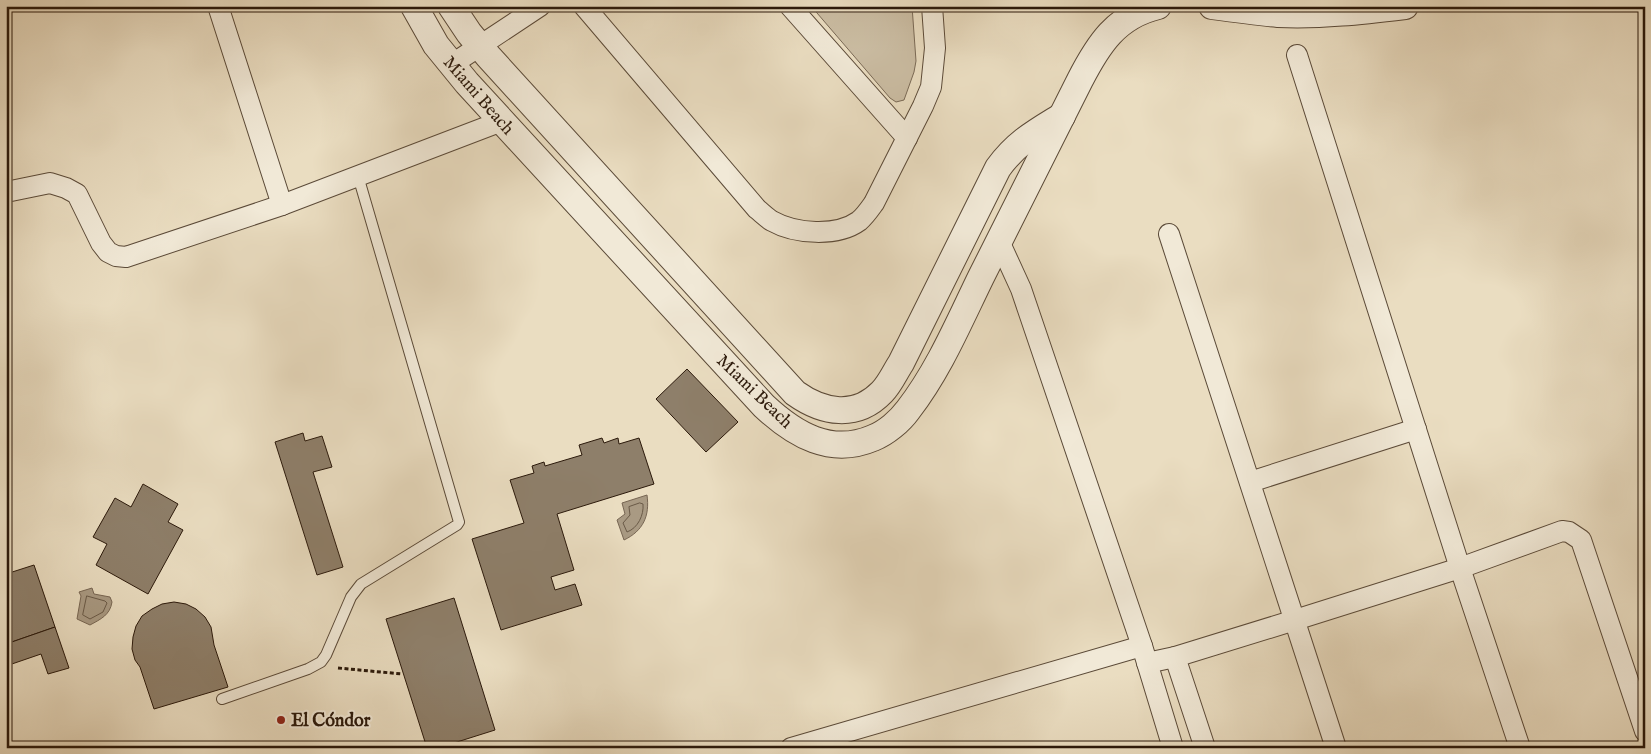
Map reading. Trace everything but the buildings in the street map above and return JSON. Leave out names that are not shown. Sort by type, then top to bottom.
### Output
[{"type":"street","points":[[218,6],[282,205]]},
{"type":"street","name":"Miami Beach","points":[[414,6],[427,30],[451,65],[764,406],[798,434],[836,445],[857,444],[874,438],[890,428],[907,412],[938,364],[1089,62],[1107,36],[1129,16],[1158,6]]},
{"type":"street","name":"Miami Beach","points":[[451,6],[479,46],[795,393],[809,403],[824,409],[842,410],[858,408],[871,401],[882,391],[901,362],[998,168],[1008,154],[1023,140],[1062,116]]},
{"type":"street","points":[[451,65],[540,6]]},
{"type":"street","points":[[584,6],[757,210],[772,221],[799,231],[830,231],[846,227],[858,222],[874,203],[931,87],[935,48],[932,6]]},
{"type":"street","points":[[790,6],[907,138]]},
{"type":"street","points":[[1212,6],[1278,14],[1344,12],[1405,6]]},
{"type":"street","points":[[1297,55],[1460,568],[1520,748]]},
{"type":"street","points":[[6,192],[50,184],[66,188],[77,194],[101,243],[108,252],[116,256],[126,257],[282,205],[502,121]]},
{"type":"street","points":[[1169,234],[1336,748]]},
{"type":"street","points":[[1000,241],[1021,289],[1144,655],[1173,748]]},
{"type":"street","points":[[1250,482],[1416,429]]},
{"type":"street","points":[[791,748],[1144,655],[1175,657],[1460,568],[1562,531],[1576,535],[1581,540],[1585,549],[1645,731]]},
{"type":"street","points":[[1175,657],[1205,748]]},
{"type":"lane","points":[[222,699],[315,666],[326,655],[351,597],[361,584],[457,526],[459,522],[358,176]]},
{"type":"path","points":[[315,666],[402,674]]},
{"type":"shaded area","points":[[811,6],[912,6],[916,61],[904,100],[896,102],[890,98]]},
{"type":"water","points":[[647,495],[648,503],[644,522],[636,532],[624,540],[617,520],[625,514],[622,503]]},
{"type":"water","points":[[92,588],[94,594],[110,597],[112,602],[107,613],[90,625],[77,619],[81,596],[79,592]]},
{"type":"place","name":"El Cóndor","points":[[281,720]]}]
